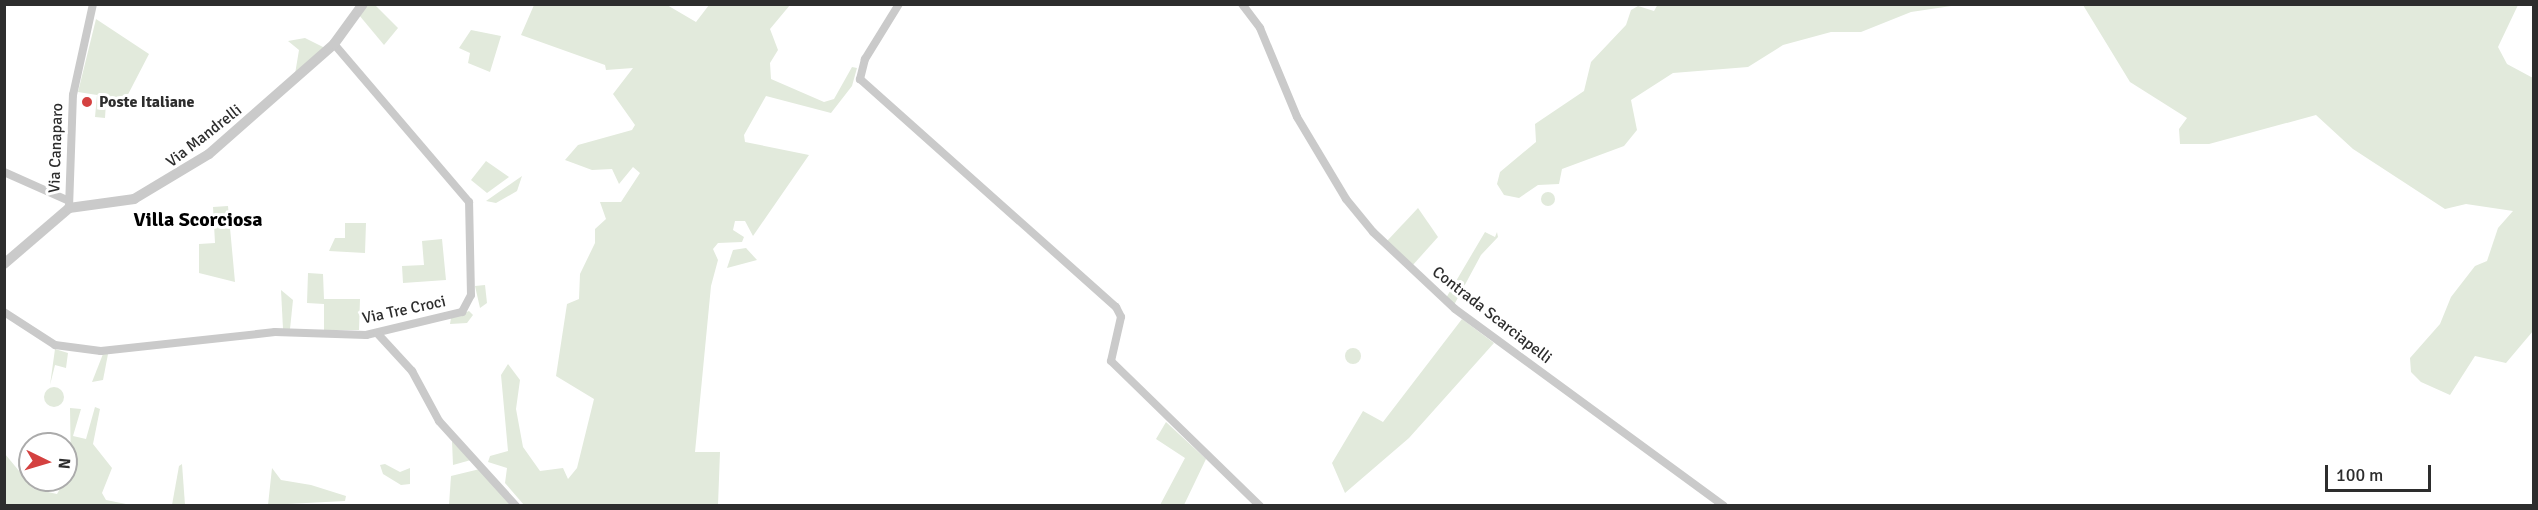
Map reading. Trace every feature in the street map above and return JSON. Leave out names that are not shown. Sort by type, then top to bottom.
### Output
[{"type":"street","name":"Via Canaparo","points":[[4,264],[69,204],[73,95],[93,4]]},
{"type":"street","name":"Via Mandrelli","points":[[69,204],[128,200],[168,182],[231,136],[334,44],[363,4]]},
{"type":"street","points":[[899,4],[865,59],[860,79],[1116,307],[1120,317],[1111,361],[1260,506]]},
{"type":"street","name":"Contrada Scarciapelli","points":[[1242,4],[1260,28],[1297,117],[1373,232],[1455,309],[1724,506]]},
{"type":"street","name":"Via Tre Croci","points":[[4,312],[55,345],[75,349],[152,348],[275,333],[377,333],[467,308],[469,202],[334,44]]},
{"type":"street","points":[[4,172],[69,204]]},
{"type":"street","points":[[377,333],[412,371],[439,421],[500,485],[516,506]]},
{"type":"shaded area","points":[[1658,4],[1958,5],[1911,12],[1861,32],[1831,32],[1783,45],[1748,67],[1673,73],[1631,100],[1637,130],[1624,146],[1562,169],[1559,184],[1538,185],[1519,198],[1504,195],[1497,184],[1500,172],[1536,142],[1535,124],[1584,91],[1591,62],[1626,25],[1631,10],[1638,6],[1654,11]]},
{"type":"shaded area","points":[[367,5],[375,5],[398,28],[384,45],[359,15]]},
{"type":"shaded area","points":[[534,5],[667,5],[696,22],[709,5],[790,5],[770,29],[778,50],[770,63],[771,79],[824,102],[834,99],[852,67],[857,68],[852,86],[831,113],[766,96],[744,135],[745,142],[809,155],[753,236],[745,221],[735,221],[733,230],[744,237],[742,242],[718,243],[713,249],[718,260],[711,286],[695,452],[720,452],[718,505],[524,505],[505,483],[507,468],[488,462],[490,456],[508,451],[501,375],[508,364],[520,380],[516,409],[523,447],[540,471],[563,468],[568,479],[577,468],[594,399],[556,376],[567,304],[579,299],[580,274],[595,243],[595,229],[606,219],[600,202],[621,202],[640,173],[633,167],[619,184],[612,169],[592,170],[565,160],[578,145],[632,130],[635,125],[613,94],[633,68],[606,70],[605,65],[521,35]]},
{"type":"shaded area","points":[[2083,5],[2518,5],[2498,47],[2507,64],[2533,78],[2533,331],[2506,363],[2475,356],[2450,395],[2421,382],[2411,372],[2410,358],[2440,324],[2451,297],[2475,266],[2487,261],[2498,228],[2513,211],[2466,204],[2445,209],[2353,149],[2316,115],[2209,144],[2180,144],[2179,129],[2187,118],[2130,82]]},
{"type":"shaded area","points":[[96,19],[149,54],[122,106],[106,103],[105,118],[95,117],[97,95],[78,92]]},
{"type":"shaded area","points":[[471,30],[501,36],[490,72],[468,63],[470,53],[459,48]]},
{"type":"shaded area","points":[[305,38],[325,48],[295,74],[299,50],[288,41]]},
{"type":"shaded area","points":[[486,161],[509,177],[487,193],[471,180]]},
{"type":"shaded area","points":[[522,176],[517,191],[496,203],[486,201]]},
{"type":"shaded area","points":[[1548,192],[1553,194],[1555,199],[1553,204],[1548,206],[1543,204],[1541,199],[1543,194]]},
{"type":"shaded area","points":[[228,206],[235,282],[199,273],[199,244],[215,243],[213,207]]},
{"type":"shaded area","points":[[1418,208],[1438,237],[1412,266],[1387,241]]},
{"type":"shaded area","points":[[345,223],[366,223],[365,253],[329,251],[335,238],[345,238]]},
{"type":"shaded area","points":[[1485,232],[1495,237],[1497,232],[1498,237],[1481,255],[1454,305],[1446,298]]},
{"type":"shaded area","points":[[442,239],[446,280],[403,283],[402,266],[424,265],[422,241]]},
{"type":"shaded area","points":[[746,248],[757,260],[727,268],[733,250]]},
{"type":"shaded area","points":[[308,273],[323,274],[324,299],[360,299],[359,330],[324,330],[324,304],[307,303]]},
{"type":"shaded area","points":[[485,285],[487,303],[480,308],[475,286]]},
{"type":"shaded area","points":[[281,290],[293,300],[290,329],[283,329]]},
{"type":"shaded area","points":[[469,311],[473,315],[467,323],[450,324],[451,318]]},
{"type":"shaded area","points":[[1462,319],[1494,343],[1409,438],[1345,493],[1332,463],[1363,411],[1383,422]]},
{"type":"shaded area","points":[[1353,348],[1359,350],[1361,356],[1359,362],[1353,364],[1347,362],[1345,356],[1347,350]]},
{"type":"shaded area","points":[[55,349],[68,353],[66,368],[55,365],[50,385]]},
{"type":"shaded area","points":[[103,354],[108,354],[103,380],[92,382]]},
{"type":"shaded area","points":[[54,387],[61,390],[64,397],[61,404],[54,407],[47,404],[44,397],[47,390]]},
{"type":"shaded area","points":[[95,407],[100,409],[93,444],[112,468],[102,493],[106,500],[131,505],[5,505],[5,454],[18,470],[18,492],[57,494],[58,492],[78,492],[78,437],[86,439]]},
{"type":"shaded area","points":[[70,408],[81,409],[74,432],[70,432]]},
{"type":"shaded area","points":[[1166,422],[1206,459],[1184,505],[1160,505],[1185,458],[1156,439]]},
{"type":"shaded area","points":[[452,441],[471,460],[453,465]]},
{"type":"shaded area","points":[[182,464],[185,505],[172,505],[179,466]]},
{"type":"shaded area","points":[[385,464],[400,472],[410,468],[410,484],[401,485],[383,474],[380,465]]},
{"type":"shaded area","points":[[272,468],[281,480],[311,485],[346,496],[345,501],[268,505]]},
{"type":"shaded area","points":[[484,468],[510,505],[449,505],[451,476]]},
{"type":"place","name":"Poste Italiane","points":[[87,102]]},
{"type":"district","name":"Villa Scorciosa","points":[[198,219]]}]
